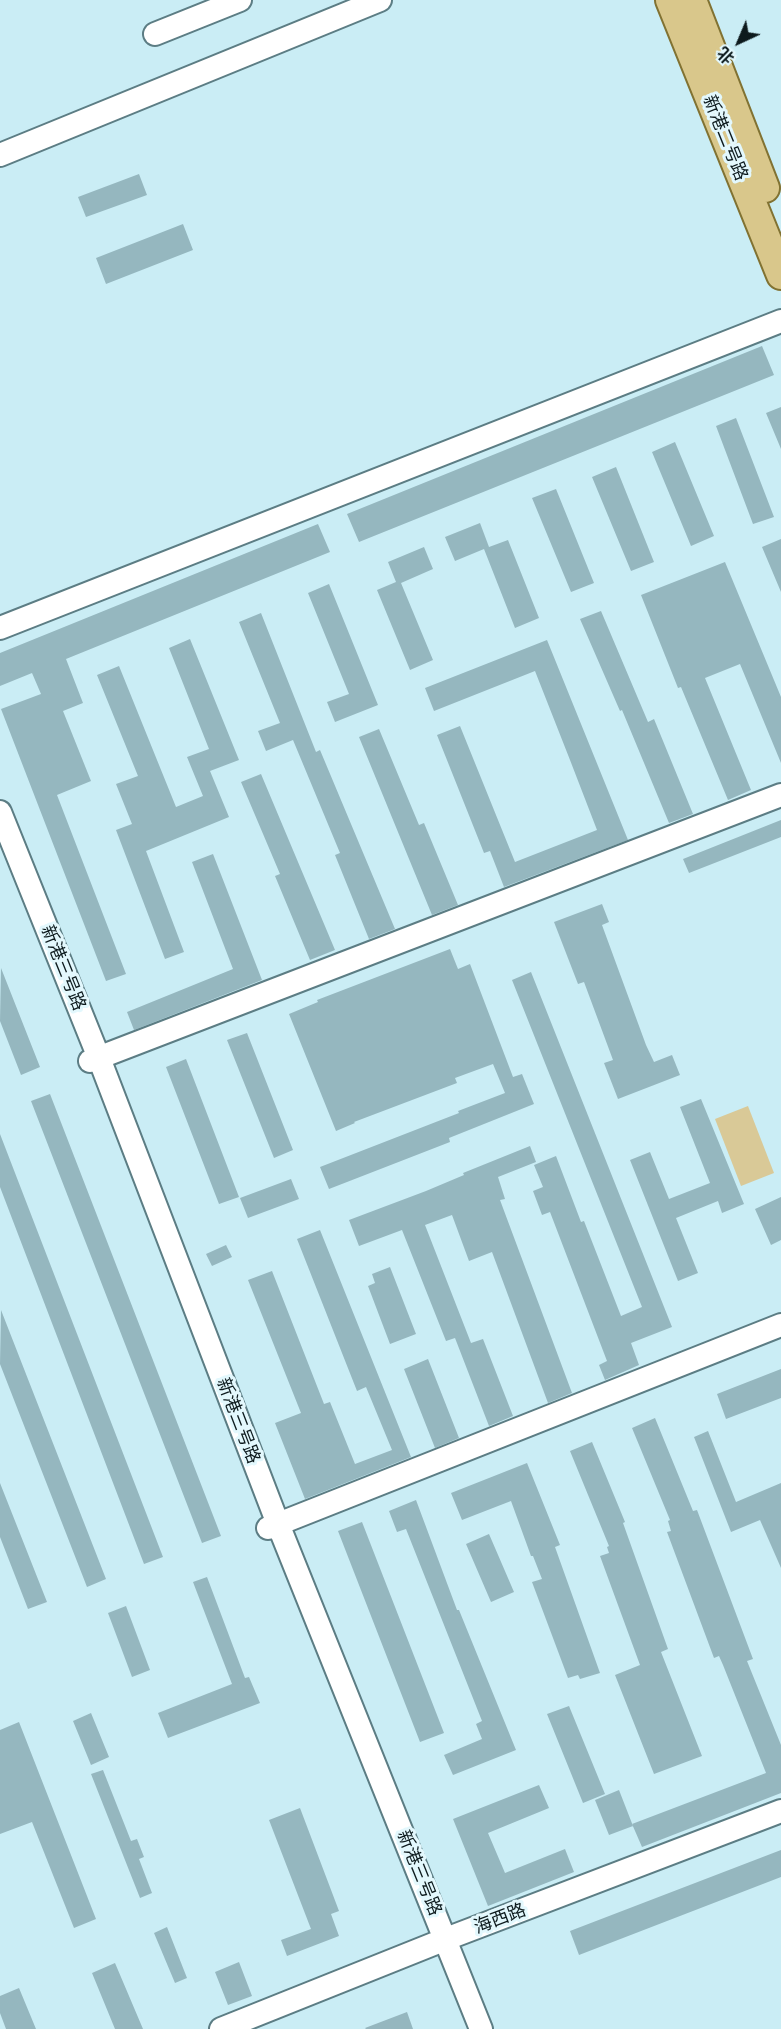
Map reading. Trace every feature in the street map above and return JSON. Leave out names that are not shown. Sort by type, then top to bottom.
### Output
[{"type":"main road","name":"新港二号路","points":[[670,0],[781,231]]},
{"type":"main road","name":"新港二号路","points":[[692,0],[781,275]]},
{"type":"street","points":[[155,34],[240,0]]},
{"type":"street","points":[[0,155],[380,0]]},
{"type":"street","points":[[0,628],[780,323]]},
{"type":"street","points":[[94,1060],[781,795]]},
{"type":"street","name":"新港三号路","points":[[0,812],[273,1526],[441,1946],[481,2029]]},
{"type":"street","name":"新港三号路","points":[[0,834],[94,1060]]},
{"type":"street","points":[[273,1526],[781,1325]]},
{"type":"street","name":"海西路","points":[[242,2029],[441,1946],[781,1811]]},
{"type":"street","name":"海西路","points":[[221,2029],[781,1821]]},
{"type":"street","name":"新港三号路","points":[[441,1946],[465,2029]]},
{"type":"shaded area","points":[[748,1106],[774,1173],[741,1186],[715,1119]]},
{"type":"building","points":[[139,174],[147,195],[86,217],[78,197]]},
{"type":"building","points":[[183,224],[193,250],[106,284],[96,258]]},
{"type":"building","points":[[762,346],[774,375],[359,542],[347,514]]},
{"type":"building","points":[[781,407],[781,449],[766,413]]},
{"type":"building","points":[[736,418],[774,517],[753,524],[716,426]]},
{"type":"building","points":[[675,442],[714,536],[691,546],[652,452]]},
{"type":"building","points":[[616,467],[654,562],[631,571],[592,477]]},
{"type":"building","points":[[556,489],[594,583],[571,592],[532,498]]},
{"type":"building","points":[[480,523],[489,547],[508,540],[539,618],[515,628],[484,549],[455,561],[445,537]]},
{"type":"building","points":[[318,524],[330,552],[66,659],[83,703],[63,711],[91,781],[57,795],[126,974],[106,981],[1,709],[41,694],[32,673],[0,686],[0,653]]},
{"type":"building","points":[[781,539],[781,592],[762,547]]},
{"type":"building","points":[[424,547],[433,569],[401,583],[433,660],[410,670],[377,590],[396,582],[388,562]]},
{"type":"building","points":[[725,562],[781,697],[781,763],[740,664],[705,678],[751,790],[728,800],[681,687],[678,688],[641,595]]},
{"type":"building","points":[[329,584],[378,705],[335,722],[327,702],[349,694],[308,593]]},
{"type":"building","points":[[601,611],[648,722],[654,719],[693,814],[669,823],[622,710],[620,711],[580,619]]},
{"type":"building","points":[[261,613],[316,752],[320,750],[395,929],[369,939],[335,855],[340,853],[293,740],[266,751],[258,731],[280,723],[239,622]]},
{"type":"building","points":[[190,639],[239,760],[210,771],[229,817],[146,851],[184,952],[165,959],[116,830],[132,824],[116,784],[138,776],[97,675],[119,666],[176,807],[203,796],[187,757],[209,749],[169,648]]},
{"type":"building","points":[[547,640],[628,840],[504,887],[490,851],[484,853],[437,735],[460,726],[515,862],[597,830],[535,671],[434,711],[425,688]]},
{"type":"building","points":[[379,729],[419,825],[424,823],[458,905],[432,915],[359,737]]},
{"type":"building","points":[[261,774],[335,950],[310,960],[275,876],[280,874],[241,782]]},
{"type":"building","points":[[781,820],[781,837],[689,873],[683,859]]},
{"type":"building","points":[[213,854],[262,980],[134,1030],[127,1012],[233,969],[192,862]]},
{"type":"building","points":[[602,904],[609,922],[602,925],[646,1045],[654,1062],[672,1055],[680,1075],[618,1099],[604,1063],[613,1060],[584,982],[578,984],[554,922]]},
{"type":"building","points":[[450,949],[458,969],[470,964],[513,1077],[522,1074],[534,1104],[449,1138],[450,1142],[329,1189],[320,1167],[505,1093],[493,1064],[455,1078],[457,1083],[336,1131],[289,1014],[318,1002],[317,1000]]},
{"type":"building","points":[[1,968],[40,1067],[21,1075],[0,1021]]},
{"type":"building","points":[[531,972],[672,1327],[631,1343],[639,1365],[605,1380],[599,1365],[607,1361],[550,1212],[542,1215],[533,1191],[543,1187],[534,1165],[556,1156],[621,1316],[642,1307],[512,980]]},
{"type":"building","points":[[247,1033],[293,1150],[274,1158],[227,1040]]},
{"type":"building","points":[[186,1059],[239,1197],[219,1204],[166,1067]]},
{"type":"building","points":[[50,1094],[221,1536],[202,1543],[31,1101]]},
{"type":"building","points":[[701,1099],[744,1204],[722,1213],[718,1201],[676,1218],[698,1273],[678,1281],[630,1160],[650,1152],[669,1199],[710,1183],[680,1107]]},
{"type":"building","points":[[0,1134],[163,1557],[144,1564],[0,1187]]},
{"type":"building","points":[[530,1146],[536,1162],[498,1177],[505,1199],[500,1200],[572,1393],[548,1403],[492,1252],[469,1261],[452,1215],[425,1225],[471,1343],[483,1339],[513,1416],[489,1426],[455,1338],[446,1341],[402,1230],[359,1246],[349,1220],[426,1191],[464,1175],[463,1173]]},
{"type":"building","points":[[291,1179],[299,1199],[248,1218],[240,1198]]},
{"type":"building","points":[[781,1197],[781,1240],[771,1245],[755,1209]]},
{"type":"building","points":[[320,1230],[411,1457],[305,1499],[275,1423],[301,1413],[248,1280],[272,1271],[324,1404],[330,1402],[355,1464],[392,1450],[366,1387],[357,1391],[297,1239]]},
{"type":"building","points":[[226,1245],[232,1257],[212,1266],[206,1254]]},
{"type":"building","points":[[390,1267],[416,1334],[390,1344],[368,1286],[375,1283],[372,1274]]},
{"type":"building","points":[[1,1310],[106,1579],[87,1587],[0,1364]]},
{"type":"building","points":[[428,1359],[459,1438],[435,1448],[404,1369]]},
{"type":"building","points":[[781,1369],[781,1398],[726,1419],[717,1394]]},
{"type":"building","points":[[655,1418],[693,1511],[697,1510],[753,1659],[747,1661],[781,1745],[781,1793],[642,1847],[632,1824],[766,1773],[719,1656],[714,1658],[667,1532],[671,1531],[668,1521],[670,1520],[632,1428]]},
{"type":"building","points":[[708,1431],[736,1502],[781,1483],[781,1568],[760,1520],[731,1532],[694,1437]]},
{"type":"building","points":[[592,1442],[625,1522],[623,1523],[668,1649],[661,1652],[702,1756],[654,1774],[615,1675],[640,1665],[600,1556],[609,1553],[607,1547],[609,1546],[570,1451]]},
{"type":"building","points":[[527,1463],[560,1545],[555,1547],[600,1673],[580,1679],[578,1675],[568,1678],[532,1582],[542,1579],[511,1501],[462,1520],[451,1493]]},
{"type":"building","points":[[0,1483],[47,1602],[28,1609],[0,1537]]},
{"type":"building","points":[[416,1500],[457,1610],[459,1610],[516,1750],[453,1775],[444,1755],[482,1739],[476,1724],[482,1721],[406,1529],[397,1532],[389,1511]]},
{"type":"building","points":[[362,1522],[444,1733],[420,1742],[338,1531]]},
{"type":"building","points":[[489,1534],[514,1592],[491,1602],[466,1544]]},
{"type":"building","points":[[207,1577],[245,1678],[249,1677],[260,1703],[168,1738],[158,1713],[232,1684],[193,1582]]},
{"type":"building","points":[[126,1606],[150,1670],[132,1677],[108,1613]]},
{"type":"building","points":[[569,1706],[605,1794],[583,1803],[547,1714]]},
{"type":"building","points":[[91,1713],[109,1757],[91,1765],[73,1721]]},
{"type":"building","points":[[19,1722],[96,1919],[74,1928],[32,1822],[0,1834],[0,1730]]},
{"type":"building","points":[[103,1770],[131,1841],[137,1839],[144,1857],[139,1859],[152,1893],[140,1898],[91,1774]]},
{"type":"building","points":[[539,1785],[549,1808],[488,1833],[505,1873],[565,1849],[574,1872],[488,1906],[453,1819]]},
{"type":"building","points":[[619,1790],[633,1826],[609,1835],[595,1800]]},
{"type":"building","points":[[300,1808],[339,1911],[331,1914],[339,1936],[287,1956],[281,1940],[311,1929],[269,1820]]},
{"type":"building","points":[[781,1850],[781,1877],[579,1955],[570,1931]]},
{"type":"building","points":[[167,1927],[187,1978],[175,1983],[154,1933]]},
{"type":"building","points":[[239,1962],[252,1996],[228,2005],[215,1972]]},
{"type":"building","points":[[115,1963],[143,2029],[115,2029],[92,1973]]},
{"type":"building","points":[[19,1988],[36,2029],[6,2029],[0,2013],[0,1996]]},
{"type":"building","points":[[407,2012],[413,2029],[365,2028]]}]
